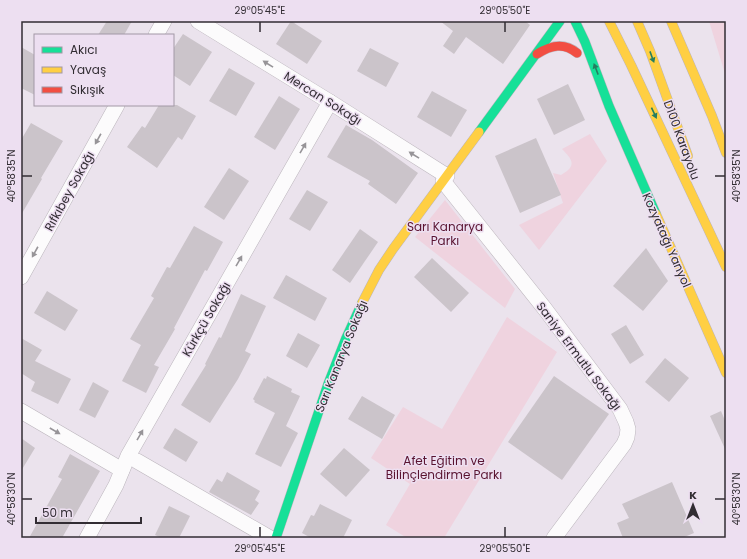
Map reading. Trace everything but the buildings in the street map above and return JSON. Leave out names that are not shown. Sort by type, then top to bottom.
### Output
[{"type":"main road","points":[[575,21],[586,42],[609,106]]},
{"type":"main road","points":[[609,21],[726,267]]},
{"type":"main road","name":"D100 Karayolu","points":[[637,21],[650,51],[691,164]]},
{"type":"main road","points":[[671,21],[712,116],[726,153]]},
{"type":"main road","name":"Sarı Kanarya Sokağı","points":[[276,538],[324,393],[355,316],[370,286],[383,264],[445,178],[560,24]]},
{"type":"main road","points":[[537,54],[545,27]]},
{"type":"main road","points":[[570,40],[599,94],[609,106]]},
{"type":"main road","points":[[537,54],[548,47],[557,46],[571,48],[577,53]]},
{"type":"main road","points":[[699,64],[712,116],[726,135]]},
{"type":"main road","name":"Kozyatağı Yanyol","points":[[609,106],[726,373]]},
{"type":"main road","name":"D100 Karayolu","points":[[702,193],[726,261]]},
{"type":"street","points":[[157,34],[164,21]]},
{"type":"street","name":"Mercan Sokağı","points":[[198,21],[330,102],[445,178]]},
{"type":"street","name":"Kürkçü Sokağı","points":[[87,538],[115,486],[128,456],[330,102]]},
{"type":"street","name":"Rıfkıbey Sokağı","points":[[21,277],[116,106]]},
{"type":"street","name":"Saniye Ermutlu Sokağı","points":[[445,178],[620,409],[626,422],[628,433],[624,444],[554,538]]},
{"type":"street","points":[[21,411],[122,470]]},
{"type":"street","points":[[137,461],[270,538]]},
{"type":"green space","points":[[709,21],[726,21],[726,77]]},
{"type":"green space","points":[[590,134],[607,161],[539,250],[519,225],[563,203],[553,173],[561,175],[569,169],[572,163],[569,156],[562,149]]},
{"type":"green space","name":"Sarı Kanarya Parkı","points":[[445,200],[515,289],[505,308],[415,237]]},
{"type":"green space","name":"Afet Eğitim ve Bilinçlendirme Parkı","points":[[507,317],[557,352],[444,538],[407,538],[386,525],[410,484],[371,458],[403,407],[442,429]]},
{"type":"traffic: fast","points":[[479,132],[560,21]]},
{"type":"traffic: fast","points":[[575,21],[585,42],[609,106],[656,214]]},
{"type":"traffic: fast","points":[[276,538],[328,384],[346,338],[362,303]]},
{"type":"traffic: slow","points":[[609,21],[726,267]]},
{"type":"traffic: slow","points":[[637,21],[650,51],[688,156]]},
{"type":"traffic: slow","points":[[671,21],[712,116],[726,153]]},
{"type":"traffic: slow","points":[[362,303],[379,270],[393,249],[479,132]]},
{"type":"traffic: slow","points":[[656,214],[726,373]]},
{"type":"traffic: jam","points":[[537,54],[547,48],[557,46],[567,47],[577,53]]}]
